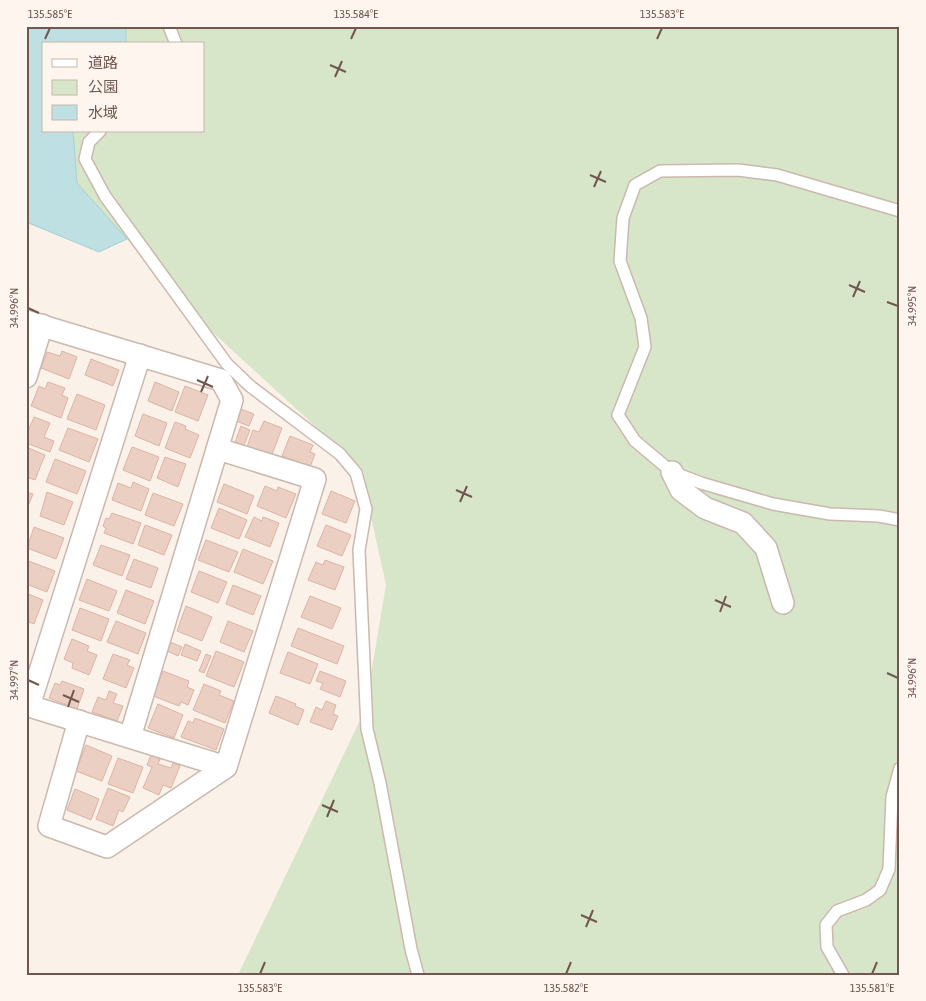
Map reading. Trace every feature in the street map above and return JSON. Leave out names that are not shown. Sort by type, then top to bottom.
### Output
[{"type":"street","points":[[26,377],[34,323],[220,380],[232,400],[130,737]]},
{"type":"street","points":[[140,355],[28,705],[226,768]]},
{"type":"street","points":[[79,721],[49,826],[107,847],[226,768],[315,479],[218,448]]},
{"type":"street","points":[[672,472],[681,490],[705,508],[743,523],[766,548],[783,603]]},
{"type":"lane","points":[[169,26],[175,42]]},
{"type":"lane","points":[[99,132],[89,142],[85,159],[104,196],[227,364],[250,386],[340,454],[356,473],[366,509],[359,550],[367,729],[380,783],[418,975]]},
{"type":"lane","points":[[900,211],[777,175],[738,170],[660,171],[635,185],[623,218],[620,261],[641,318],[645,347],[618,416],[635,441],[672,472],[701,484],[773,504],[830,514],[879,516],[900,520]]},
{"type":"lane","points":[[843,975],[827,947],[826,925],[836,911],[866,900],[880,890],[889,868],[892,797],[900,768]]},
{"type":"green space","points":[[126,26],[900,26],[900,975],[238,975],[365,710],[386,585],[360,467],[199,320],[77,183],[73,132],[205,132],[205,42],[126,42]]},
{"type":"water","points":[[26,26],[126,26],[126,42],[42,42],[42,132],[73,132],[77,183],[127,239],[99,252],[26,222]]},
{"type":"building","points":[[62,351],[77,357],[69,379],[41,368],[47,352],[60,356]]},
{"type":"building","points":[[91,359],[119,370],[113,386],[85,375]]},
{"type":"building","points":[[48,382],[65,388],[62,395],[68,398],[61,418],[31,406],[39,386],[45,389]]},
{"type":"building","points":[[155,382],[179,392],[172,411],[148,401]]},
{"type":"building","points":[[185,386],[208,395],[198,421],[175,412]]},
{"type":"building","points":[[77,394],[105,405],[96,430],[67,419]]},
{"type":"building","points":[[241,409],[254,414],[249,426],[236,421]]},
{"type":"building","points":[[143,414],[167,423],[159,446],[135,436]]},
{"type":"building","points":[[34,417],[50,423],[44,437],[54,441],[50,452],[26,443],[26,436]]},
{"type":"building","points":[[264,421],[282,428],[271,457],[247,447],[253,430],[259,432]]},
{"type":"building","points":[[175,422],[186,426],[185,429],[199,435],[190,458],[165,448]]},
{"type":"building","points":[[241,426],[250,430],[244,445],[235,442]]},
{"type":"building","points":[[68,428],[98,439],[89,462],[59,450]]},
{"type":"building","points":[[290,436],[313,445],[310,452],[315,454],[310,467],[282,456]]},
{"type":"building","points":[[26,447],[45,455],[35,480],[26,477]]},
{"type":"building","points":[[132,447],[159,457],[150,481],[123,470]]},
{"type":"building","points":[[165,457],[186,464],[178,487],[157,478]]},
{"type":"building","points":[[55,459],[86,471],[77,494],[46,482]]},
{"type":"building","points":[[133,482],[149,489],[141,511],[112,500],[118,483],[131,488]]},
{"type":"building","points":[[224,484],[254,496],[247,514],[217,502]]},
{"type":"building","points":[[265,486],[277,491],[278,487],[296,494],[286,518],[257,506]]},
{"type":"building","points":[[331,491],[355,501],[346,523],[322,514]]},
{"type":"building","points":[[26,492],[33,494],[26,511]]},
{"type":"building","points":[[47,492],[73,502],[64,525],[40,516]]},
{"type":"building","points":[[153,493],[183,504],[174,526],[145,515]]},
{"type":"building","points":[[219,508],[247,520],[239,539],[211,528]]},
{"type":"building","points":[[112,513],[141,523],[133,544],[104,533],[106,528],[103,526],[106,518],[109,519]]},
{"type":"building","points":[[254,517],[262,521],[263,517],[279,523],[270,547],[245,537]]},
{"type":"building","points":[[145,525],[172,535],[164,555],[138,545]]},
{"type":"building","points":[[326,525],[351,535],[342,556],[317,546]]},
{"type":"building","points":[[34,527],[64,538],[56,559],[27,548]]},
{"type":"building","points":[[206,540],[238,552],[229,572],[198,560]]},
{"type":"building","points":[[101,545],[130,555],[122,576],[93,565]]},
{"type":"building","points":[[243,549],[273,561],[263,584],[234,572]]},
{"type":"building","points":[[134,559],[158,568],[151,588],[126,579]]},
{"type":"building","points":[[26,560],[55,571],[47,592],[26,584]]},
{"type":"building","points":[[325,560],[344,567],[335,590],[308,580],[316,562],[323,565]]},
{"type":"building","points":[[199,571],[227,582],[218,603],[191,592]]},
{"type":"building","points":[[87,579],[117,591],[109,611],[79,600]]},
{"type":"building","points":[[233,585],[261,596],[253,615],[226,604]]},
{"type":"building","points":[[126,590],[154,601],[145,624],[117,613]]},
{"type":"building","points":[[26,593],[43,600],[34,624],[26,621]]},
{"type":"building","points":[[310,596],[341,608],[332,629],[301,617]]},
{"type":"building","points":[[186,606],[212,617],[202,641],[177,631]]},
{"type":"building","points":[[80,608],[109,619],[101,641],[72,630]]},
{"type":"building","points":[[116,621],[146,633],[138,654],[107,642]]},
{"type":"building","points":[[228,621],[253,631],[244,652],[220,642]]},
{"type":"building","points":[[298,628],[344,646],[337,664],[291,646]]},
{"type":"building","points":[[72,639],[89,646],[87,651],[97,655],[89,675],[72,668],[73,663],[64,659]]},
{"type":"building","points":[[170,642],[182,647],[178,656],[167,651]]},
{"type":"building","points":[[185,644],[201,651],[197,661],[181,655]]},
{"type":"building","points":[[216,651],[244,662],[234,687],[206,676]]},
{"type":"building","points":[[288,652],[318,664],[310,684],[280,673]]},
{"type":"building","points":[[113,654],[130,660],[127,665],[134,668],[126,688],[103,679]]},
{"type":"building","points":[[206,654],[211,656],[204,673],[199,671]]},
{"type":"building","points":[[163,671],[189,681],[187,687],[194,690],[188,705],[181,702],[179,706],[153,696]]},
{"type":"building","points":[[320,671],[346,681],[340,697],[320,689],[323,683],[316,681]]},
{"type":"building","points":[[62,681],[84,689],[77,709],[49,698],[55,683],[60,685]]},
{"type":"building","points":[[204,684],[221,691],[219,695],[234,701],[225,723],[193,710]]},
{"type":"building","points":[[109,691],[117,694],[113,703],[123,706],[117,721],[92,712],[98,697],[106,700]]},
{"type":"building","points":[[276,696],[296,704],[295,706],[304,710],[298,725],[269,713]]},
{"type":"building","points":[[326,701],[336,705],[333,714],[338,716],[332,730],[310,722],[316,707],[322,710]]},
{"type":"building","points":[[158,704],[183,715],[174,738],[148,728]]},
{"type":"building","points":[[195,718],[224,729],[216,750],[181,737],[188,721],[193,723]]},
{"type":"building","points":[[86,745],[112,756],[102,781],[76,771]]},
{"type":"building","points":[[151,755],[160,759],[158,764],[171,768],[173,763],[180,766],[171,788],[163,785],[159,795],[143,788],[152,767],[147,765]]},
{"type":"building","points":[[118,758],[143,767],[133,793],[108,784]]},
{"type":"building","points":[[108,788],[130,797],[123,812],[119,810],[113,826],[96,819]]},
{"type":"building","points":[[75,789],[99,799],[91,820],[67,810]]}]
